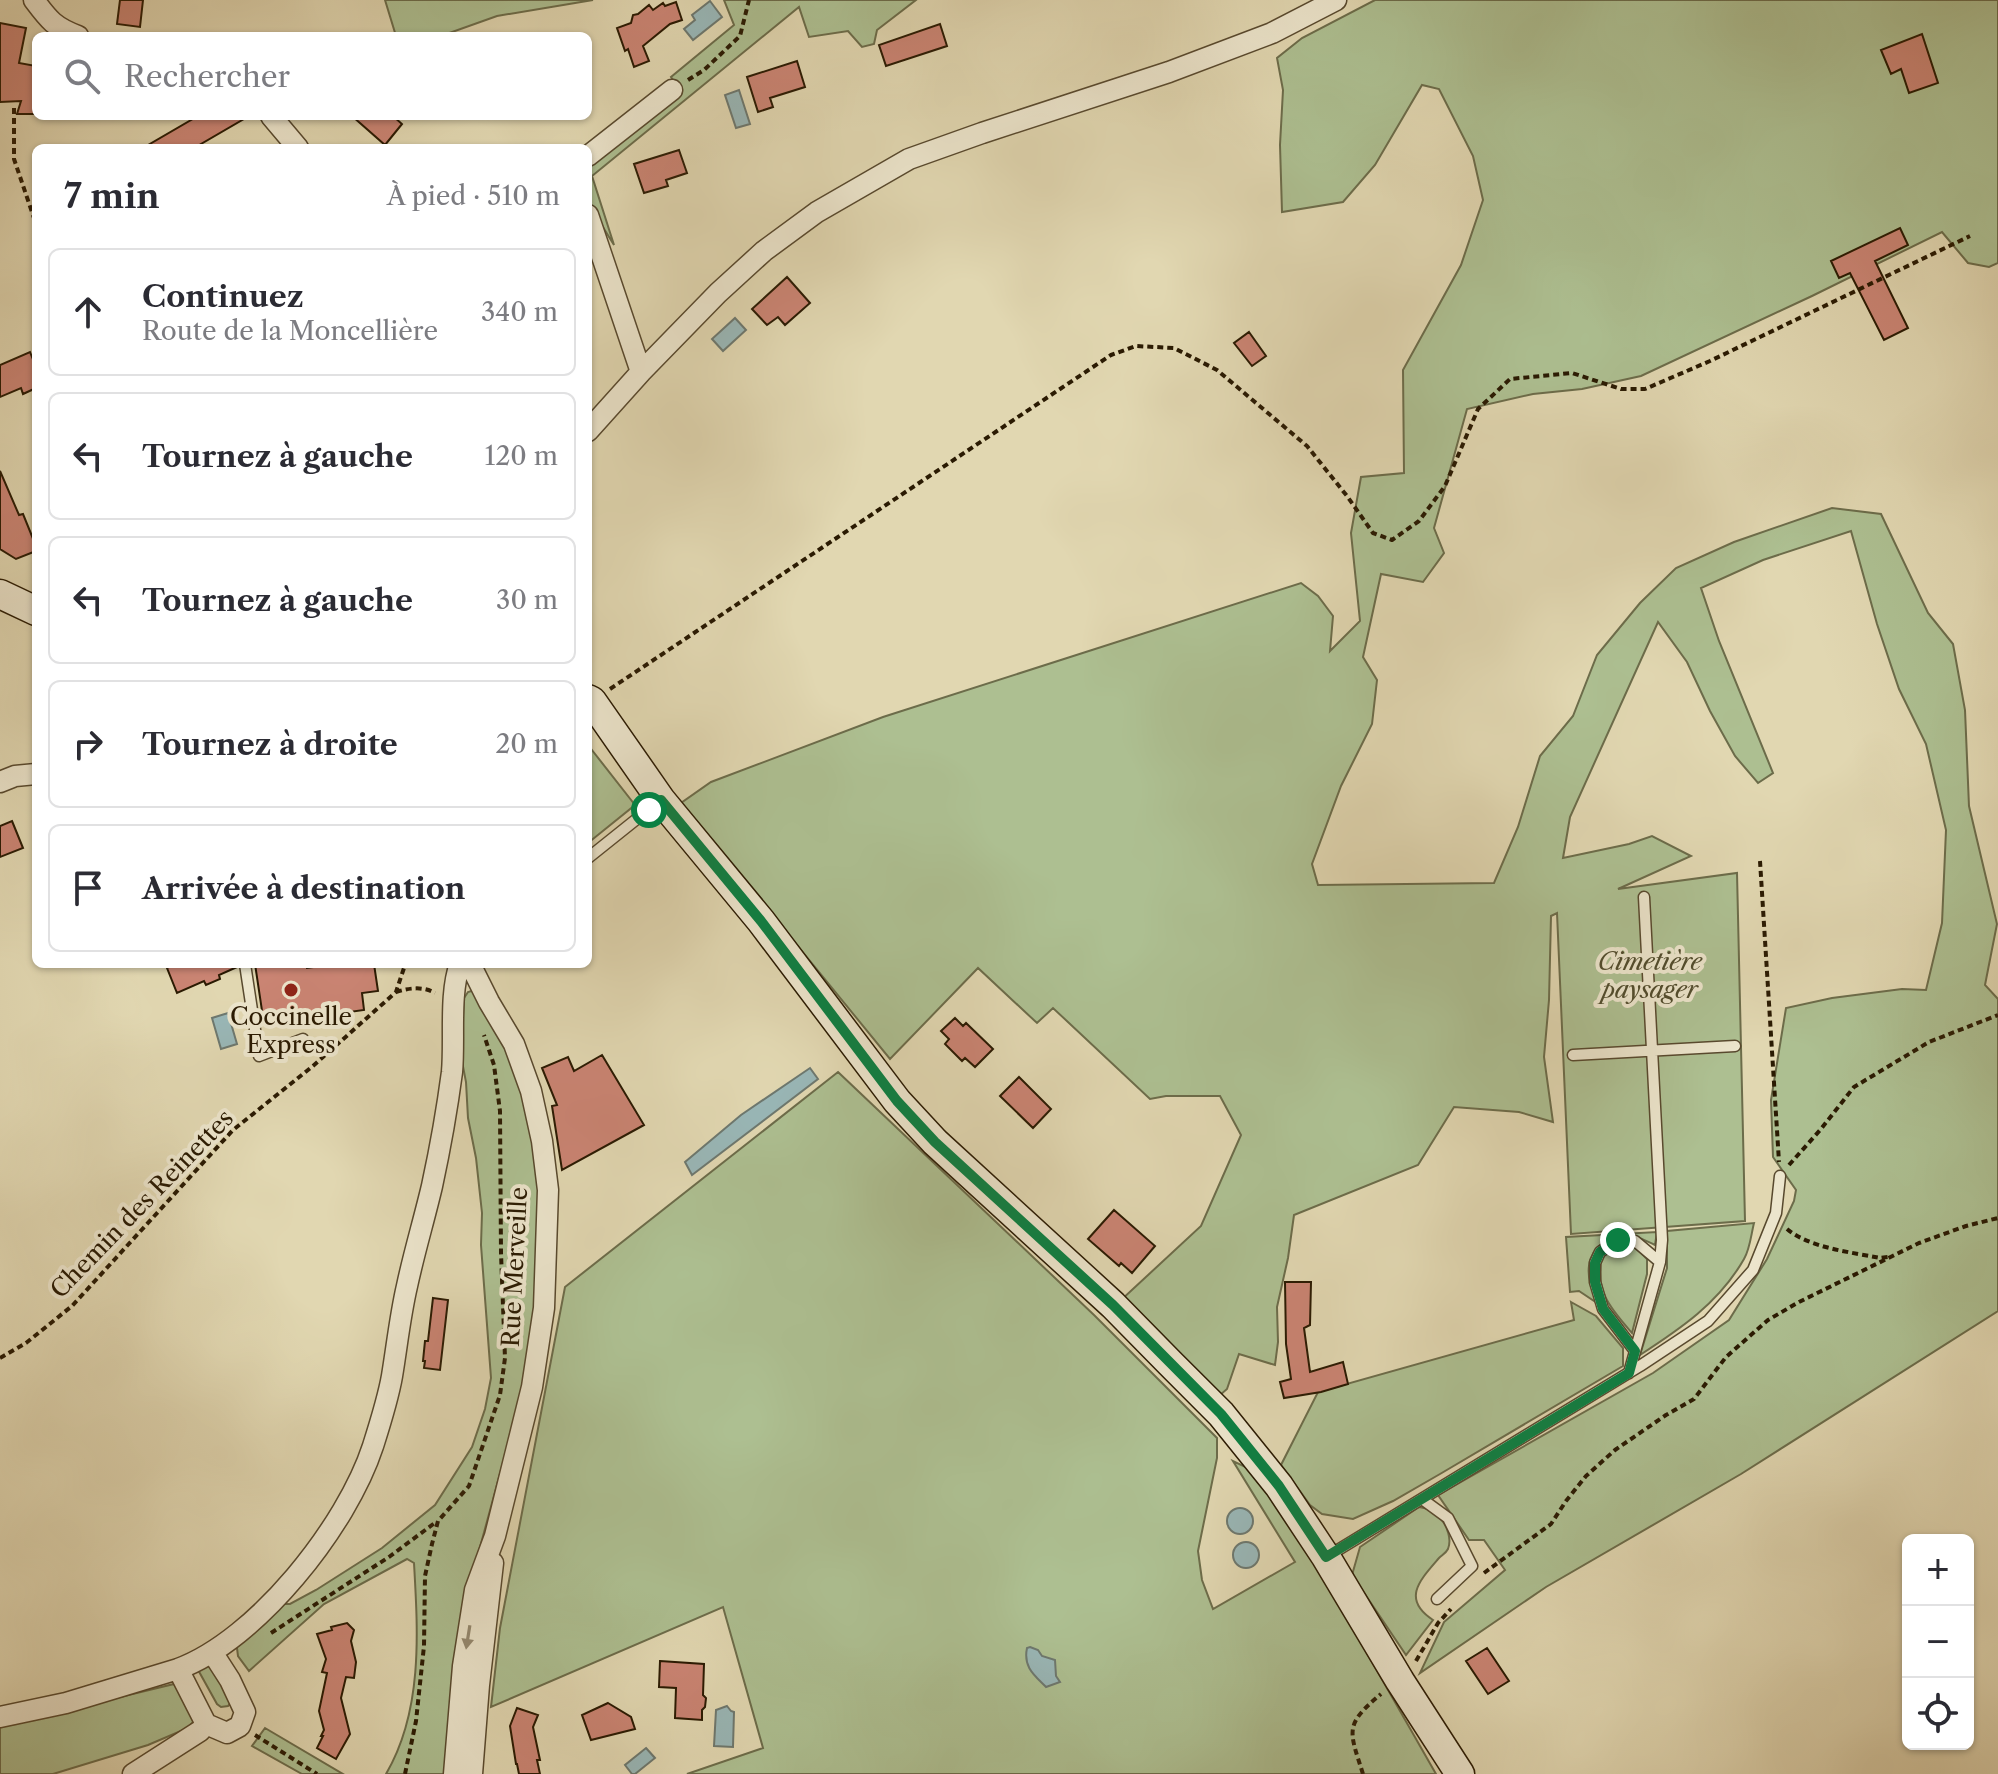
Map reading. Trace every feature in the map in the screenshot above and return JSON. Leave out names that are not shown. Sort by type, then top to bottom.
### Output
[{"type":"street","points":[[34,0],[52,23],[69,32]]},
{"type":"street","points":[[592,427],[718,293],[764,251],[817,212],[909,159],[1169,72],[1272,33],[1336,0]]},
{"type":"street","points":[[592,153],[672,90]]},
{"type":"street","points":[[274,120],[295,144]]},
{"type":"street","points":[[592,227],[641,372]]},
{"type":"street","points":[[0,594],[32,609]]},
{"type":"street","points":[[592,703],[661,800],[761,921],[897,1101],[935,1142],[1113,1305],[1221,1414],[1279,1486],[1460,1774]]},
{"type":"street","points":[[0,782],[32,774]]},
{"type":"street","points":[[0,1717],[66,1703],[194,1663],[229,1640],[268,1606],[306,1563],[347,1505],[372,1449],[391,1380],[407,1287],[435,1170],[452,1071],[455,983],[459,968]]},
{"type":"street","name":"Rue Merveille","points":[[454,1774],[463,1666],[475,1590],[495,1536],[537,1356],[544,1308],[548,1190],[531,1091],[514,1044],[472,968]]},
{"type":"street","name":"Rue Merveille","points":[[472,1774],[495,1536]]},
{"type":"street","points":[[178,1669],[206,1724],[227,1733],[240,1726],[245,1712],[212,1652]]},
{"type":"street","points":[[133,1774],[206,1724]]},
{"type":"lane","points":[[592,855],[661,800]]},
{"type":"lane","points":[[1629,1373],[1660,1262],[1662,1240],[1644,897]]},
{"type":"lane","points":[[246,968],[259,1056],[303,1039]]},
{"type":"lane","points":[[1573,1055],[1735,1046]]},
{"type":"lane","points":[[1326,1557],[1629,1373],[1708,1321],[1753,1270],[1776,1213],[1780,1176]]},
{"type":"lane","points":[[1635,1351],[1603,1309],[1595,1282],[1595,1263],[1600,1252],[1618,1240],[1635,1241],[1660,1262]]},
{"type":"lane","points":[[1422,1499],[1448,1518],[1472,1566],[1437,1599]]},
{"type":"path","points":[[672,90],[704,70],[740,36],[749,0]]},
{"type":"path","points":[[14,108],[14,159],[32,212]]},
{"type":"path","points":[[592,699],[1111,355],[1136,346],[1174,348],[1217,370],[1307,446],[1373,533],[1392,540],[1419,521],[1445,486],[1478,409],[1510,379],[1572,373],[1621,389],[1645,389],[1970,236]]},
{"type":"path","points":[[1760,861],[1780,1176]]},
{"type":"path","name":"Chemin des Reinettes","points":[[0,1358],[26,1343],[72,1306],[233,1130],[313,1066],[396,992],[403,968]]},
{"type":"path","points":[[396,992],[429,990],[442,1002],[455,1004]]},
{"type":"path","points":[[1780,1176],[1854,1087],[1929,1042],[1998,1015]]},
{"type":"path","points":[[269,1633],[389,1557],[438,1521],[469,1486],[500,1395],[505,1358],[500,1111],[494,1065],[482,1030]]},
{"type":"path","points":[[1480,1577],[1551,1524],[1586,1476],[1615,1450],[1694,1399],[1726,1357],[1768,1320],[1919,1243],[1998,1218]]},
{"type":"path","points":[[1772,1222],[1811,1243],[1880,1258],[1894,1256]]},
{"type":"path","points":[[405,1774],[416,1721],[424,1646],[425,1576],[438,1521]]},
{"type":"path","points":[[1363,1774],[1351,1726],[1362,1711],[1412,1670],[1438,1623],[1459,1600]]},
{"type":"path","points":[[240,1726],[317,1774]]},
{"type":"green space","points":[[385,0],[593,0],[497,16],[452,32],[395,32]]},
{"type":"green space","points":[[724,0],[916,0],[877,30],[874,44],[862,47],[848,31],[809,37],[799,7],[592,176],[592,161],[679,90],[671,77],[734,25]]},
{"type":"green space","name":"Cimetière paysager","points":[[1375,0],[1998,0],[1998,263],[1989,267],[1968,263],[1942,232],[1641,376],[1582,389],[1533,394],[1467,409],[1434,528],[1444,553],[1423,582],[1381,574],[1363,657],[1377,680],[1372,724],[1341,786],[1312,864],[1318,885],[1494,883],[1518,827],[1540,756],[1573,716],[1597,655],[1640,603],[1676,568],[1734,542],[1832,508],[1881,514],[1928,613],[1953,644],[1965,710],[1969,806],[1997,924],[1985,985],[1998,999],[1998,1311],[1741,1474],[1546,1587],[1420,1673],[1444,1622],[1505,1570],[1484,1540],[1469,1540],[1438,1495],[1653,1373],[1729,1320],[1767,1259],[1794,1201],[1796,1190],[1773,1157],[1771,1100],[1786,1008],[1832,998],[1902,989],[1926,990],[1942,923],[1946,830],[1926,744],[1899,689],[1851,531],[1763,560],[1701,588],[1719,641],[1773,773],[1758,783],[1735,756],[1687,662],[1658,622],[1570,817],[1563,858],[1652,836],[1691,856],[1618,889],[1737,873],[1745,1221],[1571,1234],[1557,913],[1551,916],[1544,1057],[1553,1122],[1519,1112],[1454,1107],[1418,1165],[1294,1215],[1277,1307],[1275,1365],[1239,1354],[1227,1389],[1219,1396],[1120,1301],[1201,1226],[1241,1135],[1220,1096],[1150,1099],[1053,1008],[1037,1023],[978,968],[890,1059],[681,803],[711,782],[883,717],[1301,583],[1318,596],[1333,616],[1330,651],[1360,621],[1351,533],[1361,477],[1404,473],[1403,370],[1461,265],[1483,200],[1473,156],[1439,89],[1422,85],[1375,165],[1343,202],[1282,212],[1280,145],[1283,90],[1277,58],[1302,38]]},
{"type":"green space","points":[[592,176],[614,245],[593,211]]},
{"type":"green space","points":[[592,750],[635,805],[592,840]]},
{"type":"green space","points":[[475,990],[509,1051],[525,1098],[538,1176],[534,1323],[520,1400],[470,1584],[448,1774],[386,1774],[407,1724],[412,1698],[417,1644],[414,1563],[407,1559],[324,1604],[249,1671],[238,1656],[236,1640],[281,1604],[290,1604],[316,1590],[382,1548],[435,1505],[472,1447],[485,1409],[491,1378],[481,1245],[482,1213],[461,1056],[464,998],[468,992]]},
{"type":"green space","points":[[838,1072],[1094,1315],[1217,1438],[1217,1458],[1198,1551],[1202,1580],[1213,1609],[1295,1562],[1233,1461],[1252,1470],[1311,1555],[1436,1774],[687,1774],[763,1748],[723,1607],[491,1707],[500,1628],[565,1287]]},
{"type":"green space","points":[[1754,1223],[1746,1255],[1723,1289],[1684,1325],[1640,1355],[1667,1268],[1667,1231]]},
{"type":"green space","points":[[1657,1232],[1655,1245],[1624,1235],[1610,1238],[1598,1247],[1589,1271],[1597,1303],[1579,1291],[1570,1292],[1566,1237]]},
{"type":"green space","points":[[1620,1245],[1635,1247],[1647,1259],[1647,1274],[1632,1333],[1606,1299],[1600,1279],[1602,1256]]},
{"type":"green space","points":[[1571,1302],[1596,1316],[1623,1348],[1623,1366],[1393,1501],[1353,1519],[1322,1514],[1310,1505],[1281,1465],[1318,1392],[1574,1320]]},
{"type":"green space","points":[[1419,1507],[1441,1519],[1448,1533],[1449,1545],[1417,1589],[1418,1605],[1433,1620],[1406,1655],[1352,1575],[1360,1547]]},
{"type":"green space","points":[[207,1661],[230,1698],[228,1706],[217,1704],[197,1668]]},
{"type":"green space","points":[[174,1684],[192,1714],[193,1722],[188,1728],[148,1745],[53,1774],[0,1774],[0,1726]]},
{"type":"green space","points":[[265,1728],[343,1774],[302,1774],[252,1746]]},
{"type":"water","points":[[710,1],[722,17],[693,40],[684,29],[695,20],[692,15]]},
{"type":"water","points":[[739,90],[750,124],[736,128],[725,95]]},
{"type":"water","points":[[735,318],[746,330],[723,351],[712,339]]},
{"type":"water","points":[[228,1013],[237,1044],[221,1049],[212,1018]]},
{"type":"water","points":[[810,1068],[818,1079],[692,1175],[685,1162],[741,1115]]},
{"type":"water","points":[[1240,1508],[1249,1512],[1253,1521],[1249,1530],[1240,1534],[1231,1530],[1227,1521],[1231,1512]]},
{"type":"water","points":[[1246,1542],[1255,1546],[1259,1555],[1255,1564],[1246,1568],[1237,1564],[1233,1555],[1237,1546]]},
{"type":"water","points":[[1030,1647],[1042,1656],[1055,1660],[1056,1676],[1060,1682],[1046,1687],[1034,1674],[1028,1666],[1026,1655]]},
{"type":"water","points":[[727,1706],[734,1712],[733,1747],[714,1746],[716,1710]]},
{"type":"water","points":[[646,1748],[655,1758],[632,1774],[625,1765]]},
{"type":"building","points":[[120,0],[143,0],[140,27],[117,24]]},
{"type":"building","points":[[676,2],[682,20],[670,24],[643,46],[649,61],[634,67],[617,28],[631,23],[633,15],[649,5],[653,10],[663,3],[665,6]]},
{"type":"building","points":[[0,23],[26,28],[19,63],[32,65],[32,114],[17,114],[21,101],[0,102]]},
{"type":"building","points":[[940,24],[947,46],[886,66],[879,45]]},
{"type":"building","points":[[1922,34],[1938,83],[1909,93],[1901,69],[1891,74],[1881,50]]},
{"type":"building","points":[[797,61],[805,87],[770,98],[773,107],[758,112],[747,77]]},
{"type":"building","points":[[191,120],[242,120],[201,144],[150,144]]},
{"type":"building","points":[[357,120],[398,120],[402,124],[384,144]]},
{"type":"building","points":[[679,150],[687,173],[666,180],[668,186],[644,193],[634,164]]},
{"type":"building","points":[[1900,228],[1908,245],[1875,261],[1908,328],[1884,340],[1850,273],[1839,278],[1831,261]]},
{"type":"building","points":[[787,277],[810,303],[785,325],[778,317],[767,325],[752,309]]},
{"type":"building","points":[[1249,332],[1266,356],[1252,366],[1234,343]]},
{"type":"building","points":[[30,352],[32,390],[23,394],[21,388],[0,397],[0,365]]},
{"type":"building","points":[[0,471],[32,536],[32,553],[16,559],[0,549]]},
{"type":"building","points":[[12,821],[23,848],[0,857],[0,826]]},
{"type":"building","points":[[167,968],[235,968],[219,975],[220,979],[206,985],[204,981],[177,993]]},
{"type":"building","points":[[256,968],[375,968],[378,991],[362,993],[364,1010],[264,1024]]},
{"type":"building","points":[[955,1018],[963,1026],[966,1023],[993,1049],[975,1067],[965,1058],[962,1061],[945,1044],[949,1039],[941,1031]]},
{"type":"building","points":[[602,1055],[644,1125],[562,1170],[552,1106],[557,1105],[542,1068],[568,1057],[574,1071]]},
{"type":"building","points":[[1019,1077],[1051,1109],[1033,1128],[1000,1096]]},
{"type":"building","points":[[1114,1210],[1155,1246],[1132,1273],[1121,1263],[1119,1266],[1088,1239]]},
{"type":"building","points":[[1285,1282],[1311,1282],[1310,1325],[1304,1328],[1310,1372],[1343,1362],[1348,1384],[1284,1398],[1280,1382],[1291,1379],[1286,1344]]},
{"type":"building","points":[[433,1298],[448,1300],[440,1370],[424,1368],[423,1361]]},
{"type":"building","points":[[347,1623],[354,1630],[351,1641],[356,1662],[354,1678],[346,1677],[341,1698],[350,1734],[336,1759],[317,1748],[324,1730],[319,1711],[327,1673],[322,1672],[326,1659],[317,1634]]},
{"type":"building","points":[[1487,1648],[1509,1681],[1488,1694],[1466,1661]]},
{"type":"building","points":[[660,1661],[704,1664],[703,1695],[706,1698],[702,1720],[675,1718],[676,1688],[659,1687]]},
{"type":"building","points":[[608,1703],[631,1717],[635,1729],[591,1740],[582,1715]]},
{"type":"building","points":[[517,1708],[538,1715],[533,1727],[540,1774],[519,1774],[510,1726]]},
{"type":"place","name":"Coccinelle Express","points":[[291,990]]},
{"type":"route","points":[[649,810],[661,800],[761,921],[868,1065],[935,1142],[1113,1305],[1221,1414],[1279,1486],[1326,1557],[1629,1373],[1635,1351],[1603,1309],[1595,1282],[1595,1263],[1600,1252],[1618,1240]]}]
